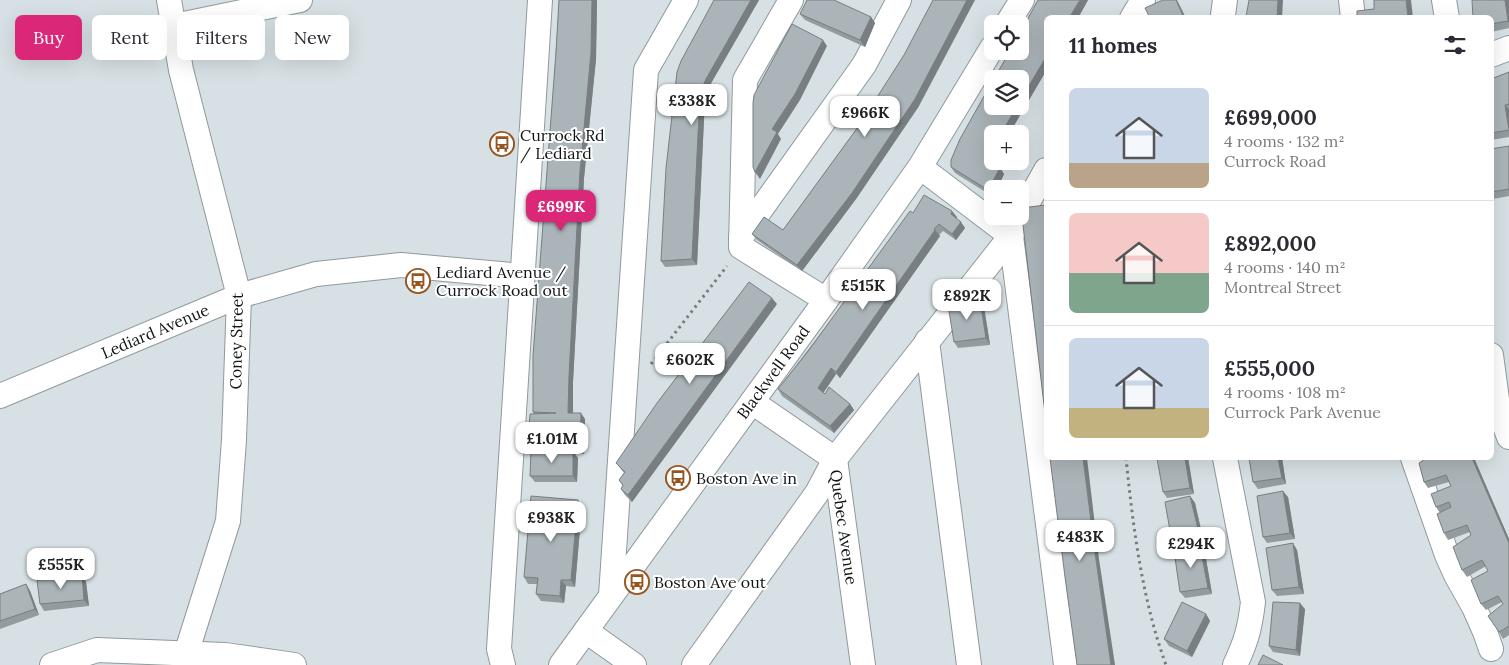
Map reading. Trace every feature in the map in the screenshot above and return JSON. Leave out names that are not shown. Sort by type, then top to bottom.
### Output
[{"type":"street","name":"Coney Street","points":[[169,0],[181,70],[239,296],[234,440],[228,521],[186,659]]},
{"type":"street","points":[[174,26],[300,0]]},
{"type":"street","points":[[503,665],[498,649],[540,0]]},
{"type":"street","points":[[611,596],[646,70],[686,0]]},
{"type":"street","points":[[741,242],[745,80],[791,0]]},
{"type":"street","points":[[741,242],[864,65],[899,0]]},
{"type":"street","points":[[1013,15],[1022,0]]},
{"type":"street","points":[[1134,15],[1143,0]]},
{"type":"street","points":[[1352,0],[1354,15]]},
{"type":"street","points":[[1444,0],[1446,15]]},
{"type":"street","points":[[1494,54],[1509,48]]},
{"type":"street","name":"Blackwell Road","points":[[561,665],[826,300],[920,167],[985,60]]},
{"type":"street","points":[[920,167],[1011,236],[1066,665]]},
{"type":"street","points":[[694,665],[817,493],[835,458],[1011,236],[1044,174]]},
{"type":"street","points":[[741,242],[826,300]]},
{"type":"street","name":"Lediard Avenue","points":[[0,396],[239,296],[316,274],[401,265],[522,276]]},
{"type":"street","points":[[928,341],[969,665]]},
{"type":"street","points":[[1494,377],[1498,407],[1509,437]]},
{"type":"street","name":"Quebec Avenue","points":[[752,402],[835,458],[863,665]]},
{"type":"street","points":[[1226,460],[1253,602],[1245,644],[1235,665]]},
{"type":"street","points":[[1414,460],[1447,555],[1485,632],[1490,649]]},
{"type":"street","points":[[586,631],[634,665]]},
{"type":"street","points":[[52,665],[97,650],[186,659],[225,655],[294,665]]},
{"type":"path","points":[[648,368],[741,242]]},
{"type":"path","points":[[1126,460],[1131,509],[1141,570],[1153,623],[1166,665]]},
{"type":"building","points":[[559,0],[592,0],[591,53],[580,171],[568,413],[581,413],[580,447],[528,445],[530,414],[556,413],[533,412],[533,356]]},
{"type":"building","points":[[714,0],[751,0],[700,93],[692,259],[661,261],[666,168],[677,72]]},
{"type":"building","points":[[807,0],[834,0],[871,17],[860,40],[800,14]]},
{"type":"building","points":[[933,0],[967,0],[915,99],[852,193],[797,265],[752,234],[764,217],[783,230],[858,127],[904,55]]},
{"type":"building","points":[[1038,0],[1080,0],[1071,15],[1044,15],[1044,60],[1029,86],[1029,70],[999,70],[1005,60],[1029,60],[1029,16]]},
{"type":"building","points":[[1163,0],[1176,0],[1183,15],[1148,15],[1145,8]]},
{"type":"building","points":[[1249,0],[1278,0],[1277,15],[1246,15]]},
{"type":"building","points":[[1374,0],[1406,0],[1408,15],[1357,15],[1357,11],[1374,9]]},
{"type":"building","points":[[1472,0],[1505,0],[1508,21],[1494,23],[1494,15],[1473,15]]},
{"type":"building","points":[[792,24],[823,40],[795,94],[772,129],[777,132],[755,172],[753,167],[754,95]]},
{"type":"building","points":[[1509,72],[1509,104],[1505,105],[1509,130],[1494,132],[1494,78]]},
{"type":"building","points":[[984,96],[984,115],[1012,115],[1006,125],[984,125],[984,170],[999,170],[993,180],[984,180],[984,188],[951,167],[951,160],[960,139]]},
{"type":"building","points":[[1509,146],[1509,189],[1494,192],[1494,148]]},
{"type":"building","points":[[924,195],[952,211],[951,214],[961,222],[952,234],[939,224],[934,229],[836,372],[831,368],[818,388],[825,394],[829,387],[850,404],[830,426],[778,389],[809,350],[910,211],[913,213]]},
{"type":"building","points":[[1044,205],[1044,405],[1023,225],[1029,225],[1029,207]]},
{"type":"building","points":[[749,282],[772,298],[628,495],[621,489],[623,485],[619,480],[625,472],[616,463],[657,403]]},
{"type":"building","points":[[980,300],[986,338],[954,342],[948,305]]},
{"type":"building","points":[[531,451],[573,452],[573,476],[530,476]]},
{"type":"building","points":[[1050,460],[1083,460],[1111,665],[1077,665]]},
{"type":"building","points":[[1157,460],[1185,460],[1190,488],[1163,492]]},
{"type":"building","points":[[1249,460],[1278,460],[1282,478],[1253,482]]},
{"type":"building","points":[[1424,460],[1473,460],[1509,543],[1509,626],[1499,632],[1488,616],[1503,604],[1498,596],[1481,604],[1471,580],[1488,571],[1482,560],[1462,570],[1453,547],[1471,535],[1467,525],[1444,533],[1437,514],[1451,507],[1449,502],[1436,507],[1431,494],[1451,486],[1446,475],[1424,482],[1419,463]]},
{"type":"building","points":[[1283,491],[1290,533],[1263,537],[1257,496]]},
{"type":"building","points":[[531,496],[578,500],[571,580],[561,580],[560,596],[536,594],[538,578],[524,577]]},
{"type":"building","points":[[1190,496],[1200,537],[1172,542],[1165,502]]},
{"type":"building","points":[[1293,543],[1299,587],[1272,590],[1266,548]]},
{"type":"building","points":[[1200,546],[1208,588],[1180,592],[1174,551]]},
{"type":"building","points":[[82,575],[84,600],[40,604],[37,580]]},
{"type":"building","points":[[26,584],[35,609],[0,621],[0,594]]},
{"type":"building","points":[[1182,602],[1206,614],[1187,651],[1164,639]]},
{"type":"building","points":[[1273,602],[1300,603],[1296,650],[1269,646]]},
{"type":"building","points":[[1263,655],[1283,665],[1258,665]]},
{"type":"place","name":"Currock Rd / Lediard","points":[[502,144]]},
{"type":"place","name":"Lediard Avenue / Currock Road out","points":[[418,281]]},
{"type":"place","name":"Boston Ave in","points":[[678,478]]},
{"type":"place","name":"Boston Ave out","points":[[637,582]]}]
